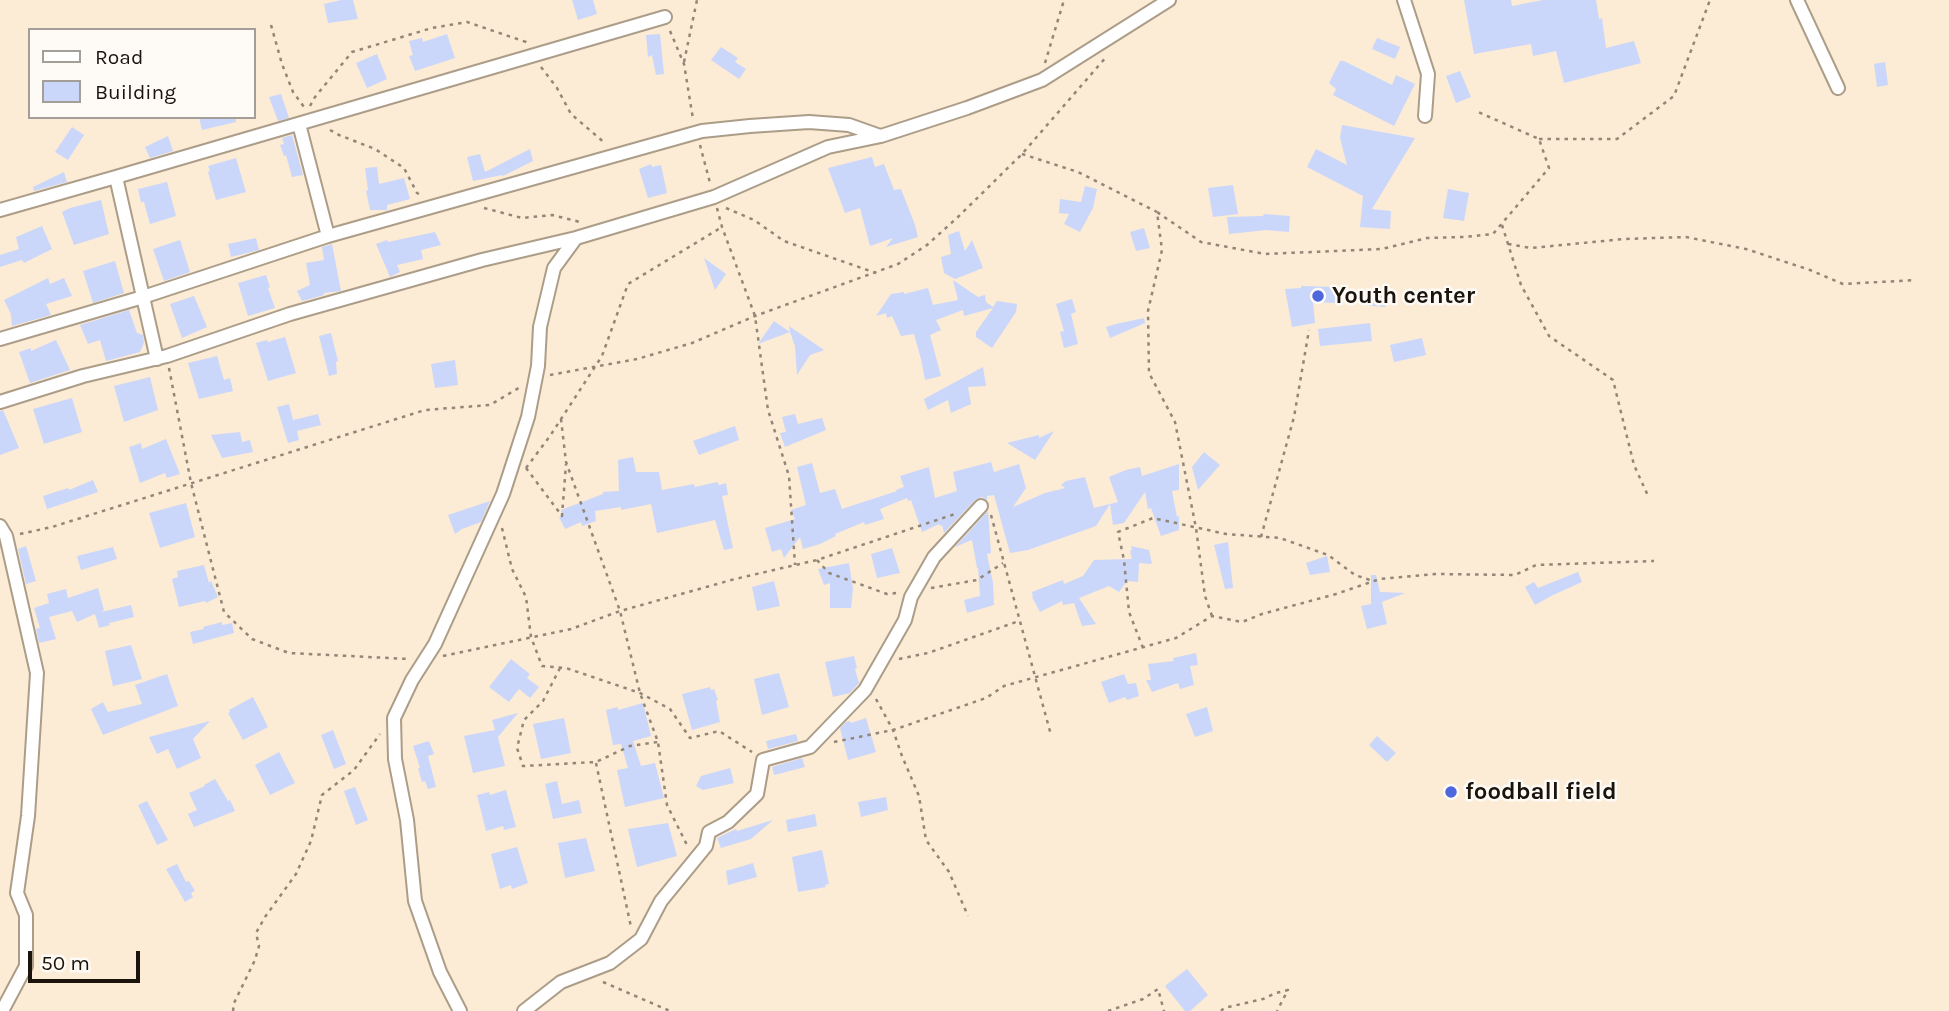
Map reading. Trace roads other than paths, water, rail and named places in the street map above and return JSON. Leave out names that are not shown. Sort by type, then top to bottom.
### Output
[{"type":"street","points":[[0,402],[83,376],[162,358],[290,314],[482,260],[576,238],[714,197],[828,147],[881,136],[1042,80],[1169,0]]},
{"type":"street","points":[[1404,0],[1428,74],[1425,116]]},
{"type":"street","points":[[1797,0],[1838,88]]},
{"type":"street","points":[[0,210],[665,17]]},
{"type":"street","points":[[0,339],[144,298],[328,236],[702,131],[810,122],[849,125],[881,136]]},
{"type":"street","points":[[299,124],[328,236]]},
{"type":"street","points":[[116,177],[144,298],[162,358]]},
{"type":"street","points":[[460,1011],[440,972],[415,901],[407,820],[395,760],[394,718],[412,680],[435,645],[497,507],[528,417],[536,377],[540,327],[554,268],[576,238]]},
{"type":"street","points":[[524,1011],[561,982],[610,963],[641,939],[660,901],[706,846],[709,832],[728,822],[757,794],[763,760],[810,747],[867,686],[905,620],[911,597],[934,556],[981,506]]},
{"type":"street","points":[[2,1011],[26,966],[26,915],[18,893],[28,816],[37,673],[3,531]]},
{"type":"place","name":"Youth center","points":[[1318,296]]},
{"type":"place","name":"foodball field","points":[[1451,792]]}]
